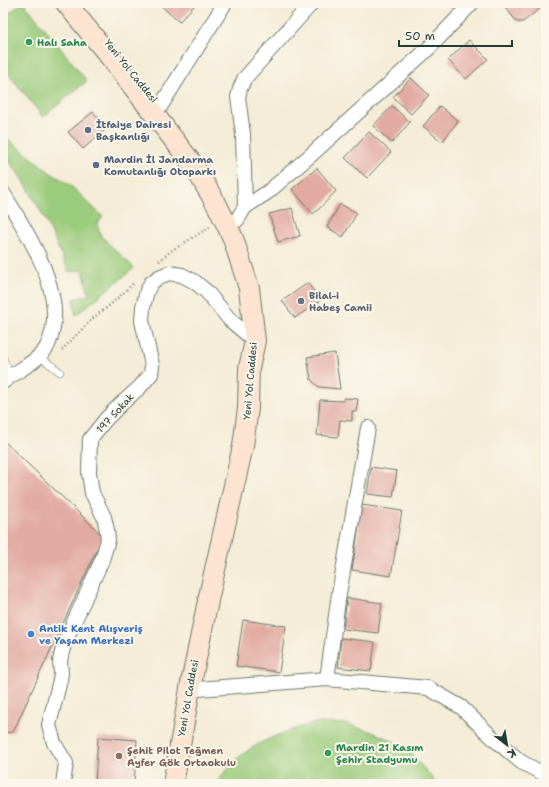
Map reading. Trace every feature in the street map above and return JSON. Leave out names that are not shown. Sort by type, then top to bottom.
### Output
[{"type":"main road","name":"Yeni Yol Caddesi","points":[[66,3],[111,58],[194,166],[218,207],[233,238],[249,288],[255,341],[249,368],[248,408],[243,446],[208,596],[190,683],[173,784]]},
{"type":"main road","name":"Yeni Yol Caddesi","points":[[77,3],[129,70],[201,158],[241,213],[254,273],[259,307],[261,344],[254,443],[198,688],[180,784]]},
{"type":"street","points":[[160,107],[225,3]]},
{"type":"street","points":[[241,213],[243,134],[238,97],[240,89],[244,79],[312,3]]},
{"type":"street","points":[[241,213],[312,154],[430,47],[472,3]]},
{"type":"street","points":[[3,193],[24,227],[36,252],[53,295],[54,307],[52,335],[47,346],[44,360],[35,361],[6,379]]},
{"type":"street","name":"197 Sokak","points":[[63,784],[66,763],[54,743],[49,725],[60,680],[60,660],[64,644],[102,560],[108,540],[104,517],[92,493],[89,472],[90,439],[106,419],[140,387],[151,374],[152,365],[142,321],[143,307],[147,291],[151,283],[158,277],[169,273],[182,275],[195,282],[207,292],[230,320],[255,341]]},
{"type":"street","points":[[328,678],[339,594],[368,428]]},
{"type":"street","points":[[198,688],[328,678],[428,688],[461,707],[493,738],[521,762],[544,770]]},
{"type":"lane","points":[[3,358],[6,379]]},
{"type":"lane","points":[[44,360],[60,372]]},
{"type":"path","points":[[158,261],[171,251],[211,227]]},
{"type":"path","points":[[44,360],[69,344],[92,319],[110,305],[137,280]]},
{"type":"green space","name":"Halı Saha","points":[[24,3],[87,81],[43,117],[3,67],[3,18]]},
{"type":"green space","points":[[3,134],[51,173],[70,185],[103,217],[97,224],[101,236],[134,268],[76,315],[74,299],[89,295],[83,270],[69,272],[46,221],[28,188],[3,152]]},
{"type":"green space","name":"Mardin 21 Kasım Şehir Stadyumu","points":[[315,723],[345,724],[370,731],[391,740],[409,751],[437,784],[215,784],[243,754],[251,748],[278,735]]},
{"type":"building","points":[[158,3],[190,3],[194,6],[179,22]]},
{"type":"building","points":[[502,3],[544,3],[544,5],[523,22],[517,22]]},
{"type":"building","points":[[469,40],[488,59],[466,79],[448,60]]},
{"type":"building","points":[[411,78],[429,95],[411,114],[393,97]]},
{"type":"building","points":[[392,106],[410,122],[392,143],[373,126]]},
{"type":"building","points":[[440,106],[458,121],[442,142],[423,126]]},
{"type":"building","name":"İtfaiye Dairesi Başkanlığı","points":[[93,112],[107,128],[83,149],[68,132]]},
{"type":"building","points":[[369,132],[391,152],[367,178],[345,158]]},
{"type":"building","points":[[317,168],[336,191],[313,214],[292,189]]},
{"type":"building","points":[[340,204],[357,213],[343,237],[327,227]]},
{"type":"building","points":[[292,208],[300,236],[278,242],[269,214]]},
{"type":"building","name":"Bilal-i Habeş Camii","points":[[308,283],[320,301],[295,318],[282,301]]},
{"type":"building","points":[[335,353],[340,389],[319,387],[311,380],[307,357]]},
{"type":"building","points":[[344,398],[358,399],[356,412],[352,411],[352,421],[340,420],[338,437],[317,435],[320,400],[344,401]]},
{"type":"building","name":"Antik Kent Alışveriş ve Yaşam Merkezi","points":[[3,440],[103,536],[13,732],[3,733]]},
{"type":"building","points":[[371,467],[397,471],[393,497],[367,494]]},
{"type":"building","points":[[362,505],[402,511],[391,576],[352,570]]},
{"type":"building","points":[[347,598],[382,603],[378,633],[343,629]]},
{"type":"building","points":[[243,620],[286,626],[279,672],[236,666]]},
{"type":"building","points":[[341,638],[375,642],[371,671],[338,667]]},
{"type":"building","points":[[98,737],[137,740],[134,784],[81,784],[82,782],[95,783]]},
{"type":"place","name":"Halı Saha","points":[[29,42]]},
{"type":"place","name":"İtfaiye Dairesi Başkanlığı","points":[[88,130]]},
{"type":"place","name":"Mardin İl Jandarma Komutanlığı Otoparkı","points":[[96,165]]},
{"type":"place","name":"Bilal-i Habeş Camii","points":[[301,301]]},
{"type":"place","name":"Antik Kent Alışveriş ve Yaşam Merkezi","points":[[31,634]]},
{"type":"place","name":"Mardin 21 Kasım Şehir Stadyumu","points":[[328,753]]},
{"type":"place","name":"Şehit Pilot Teğmen Ayfer Gök Ortaokulu","points":[[119,756]]}]
